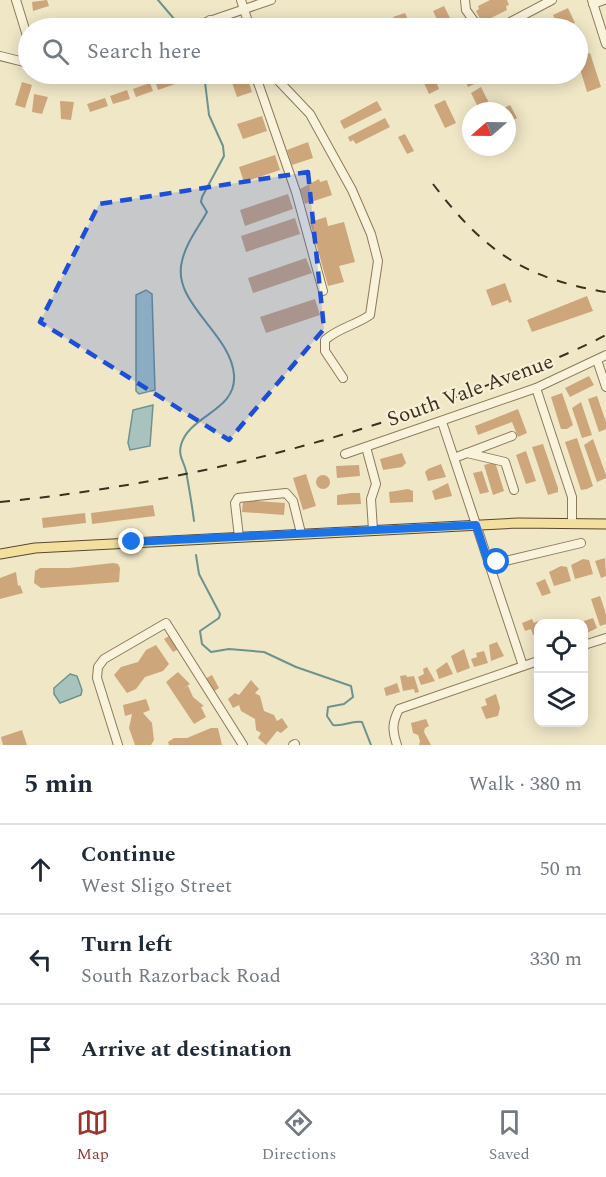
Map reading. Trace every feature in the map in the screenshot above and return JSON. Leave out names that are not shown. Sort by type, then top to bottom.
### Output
[{"type":"main road","points":[[0,554],[35,548],[373,530],[572,522],[606,524]]},
{"type":"street","points":[[16,0],[22,18]]},
{"type":"street","points":[[214,18],[242,4],[271,0]]},
{"type":"street","points":[[465,0],[466,10],[472,18]]},
{"type":"street","points":[[518,18],[552,0]]},
{"type":"street","points":[[604,0],[592,2],[606,44]]},
{"type":"street","points":[[0,56],[18,60]]},
{"type":"street","points":[[258,84],[296,192],[323,291]]},
{"type":"street","points":[[282,84],[310,114],[329,147],[367,225],[378,261],[370,315],[358,324],[333,333],[325,340],[325,351],[343,378]]},
{"type":"street","name":"South Vale Avenue","points":[[345,454],[536,388],[606,355]]},
{"type":"street","points":[[597,360],[606,387]]},
{"type":"street","points":[[536,388],[572,497],[572,522]]},
{"type":"street","points":[[442,422],[523,666]]},
{"type":"street","points":[[454,458],[512,436]]},
{"type":"street","points":[[366,447],[376,484],[371,499],[373,530]]},
{"type":"street","points":[[467,453],[505,462],[514,490]]},
{"type":"street","points":[[239,537],[235,502],[238,498],[286,493],[293,501],[301,534]]},
{"type":"street","points":[[489,565],[581,543]]},
{"type":"street","points":[[118,745],[97,678],[98,667],[104,659],[166,623],[243,745]]},
{"type":"street","points":[[588,644],[606,638]]},
{"type":"street","points":[[397,745],[392,730],[393,720],[399,709],[534,662]]},
{"type":"highlighted area","points":[[308,172],[324,329],[229,440],[40,322],[99,204]]},
{"type":"water","points":[[146,290],[152,294],[155,390],[139,394],[136,391],[136,295]]},
{"type":"water","points":[[153,405],[150,446],[130,450],[128,443],[133,410]]},
{"type":"water","points":[[70,674],[77,676],[82,690],[81,695],[60,703],[54,694],[54,688]]},
{"type":"building","points":[[47,0],[49,6],[33,11],[32,2]]},
{"type":"building","points":[[490,0],[507,0],[509,5],[506,6],[507,10],[491,18],[480,18],[476,11],[479,9],[478,6]]},
{"type":"building","points":[[444,6],[450,18],[436,18],[433,11]]},
{"type":"building","points":[[568,8],[573,18],[554,18],[553,15]]},
{"type":"building","points":[[405,13],[407,18],[393,18]]},
{"type":"building","points":[[590,53],[601,87],[587,92],[585,84],[588,84],[588,54]]},
{"type":"building","points":[[21,84],[32,85],[25,108],[15,105]]},
{"type":"building","points":[[150,84],[153,91],[136,97],[133,89]]},
{"type":"building","points":[[156,84],[175,84],[158,90]]},
{"type":"building","points":[[232,84],[249,84],[252,92],[237,97]]},
{"type":"building","points":[[424,84],[437,84],[439,89],[429,94]]},
{"type":"building","points":[[481,87],[488,102],[476,102],[471,93]]},
{"type":"building","points":[[127,90],[130,99],[113,104],[110,96]]},
{"type":"building","points":[[34,94],[48,97],[42,114],[32,112]]},
{"type":"building","points":[[105,98],[108,106],[90,112],[87,104]]},
{"type":"building","points":[[445,100],[456,123],[445,128],[434,105]]},
{"type":"building","points":[[60,101],[74,102],[71,120],[61,119]]},
{"type":"building","points":[[377,101],[382,110],[344,129],[340,121]]},
{"type":"building","points":[[262,116],[267,131],[243,139],[237,124]]},
{"type":"building","points":[[385,118],[390,127],[356,144],[353,140],[350,142],[348,137]]},
{"type":"building","points":[[405,134],[414,151],[407,154],[398,137]]},
{"type":"building","points":[[308,142],[313,158],[292,165],[287,150]]},
{"type":"building","points":[[275,155],[280,170],[244,182],[239,167]]},
{"type":"building","points":[[319,179],[320,182],[327,180],[332,195],[305,204],[300,189]]},
{"type":"building","points":[[288,194],[293,209],[245,226],[240,210]]},
{"type":"building","points":[[326,217],[328,226],[344,222],[355,262],[339,266],[344,282],[328,286],[310,222]]},
{"type":"building","points":[[295,218],[300,234],[246,252],[241,236]]},
{"type":"building","points":[[306,258],[312,273],[253,293],[248,278]]},
{"type":"building","points":[[505,283],[512,302],[509,303],[508,300],[492,306],[486,290]]},
{"type":"building","points":[[587,296],[593,311],[532,332],[527,320]]},
{"type":"building","points":[[315,299],[320,315],[266,333],[260,317]]},
{"type":"building","points":[[589,376],[594,385],[570,397],[565,388]]},
{"type":"building","points":[[562,393],[573,425],[567,429],[561,429],[551,397]]},
{"type":"building","points":[[597,396],[606,422],[606,429],[599,432],[588,399]]},
{"type":"building","points":[[581,402],[592,435],[582,438],[572,408]]},
{"type":"building","points":[[518,409],[527,433],[518,437],[512,422],[478,435],[475,426]]},
{"type":"building","points":[[577,438],[593,486],[581,490],[565,442]]},
{"type":"building","points":[[593,439],[606,475],[606,478],[597,482],[584,445]]},
{"type":"building","points":[[543,444],[558,488],[558,492],[548,495],[532,447]]},
{"type":"building","points":[[526,451],[536,481],[526,484],[516,455]]},
{"type":"building","points":[[402,453],[406,463],[402,467],[383,470],[380,459]]},
{"type":"building","points":[[495,462],[504,491],[493,495],[484,465]]},
{"type":"building","points":[[441,464],[446,477],[428,481],[425,472]]},
{"type":"building","points":[[359,465],[360,476],[337,478],[336,466]]},
{"type":"building","points":[[482,471],[489,492],[480,494],[473,473]]},
{"type":"building","points":[[306,474],[316,506],[303,510],[293,478]]},
{"type":"building","points":[[323,475],[328,477],[330,482],[328,487],[323,489],[318,487],[316,482],[318,477]]},
{"type":"building","points":[[448,483],[452,496],[435,500],[432,491]]},
{"type":"building","points":[[408,489],[413,491],[413,502],[390,503],[389,492]]},
{"type":"building","points":[[360,493],[361,504],[337,505],[337,495]]},
{"type":"building","points":[[243,500],[285,503],[284,515],[242,512]]},
{"type":"building","points":[[153,505],[155,516],[92,524],[91,513]]},
{"type":"building","points":[[85,513],[86,523],[43,528],[42,518]]},
{"type":"building","points":[[605,558],[606,576],[601,578],[595,561]]},
{"type":"building","points":[[583,559],[589,560],[593,574],[575,579],[571,565]]},
{"type":"building","points":[[118,564],[120,568],[119,582],[41,588],[34,583],[35,571],[40,568],[69,568]]},
{"type":"building","points":[[561,566],[567,567],[571,581],[554,586],[549,572]]},
{"type":"building","points":[[16,572],[18,586],[20,585],[23,593],[0,599],[0,578]]},
{"type":"building","points":[[545,579],[551,593],[542,596],[536,583]]},
{"type":"building","points":[[600,596],[606,614],[606,624],[600,626],[591,599]]},
{"type":"building","points":[[593,618],[597,628],[588,632],[588,620]]},
{"type":"building","points":[[532,619],[534,635],[531,629],[525,631],[522,623]]},
{"type":"building","points":[[171,635],[179,649],[173,652],[164,639]]},
{"type":"building","points":[[497,642],[504,656],[491,661],[489,645]]},
{"type":"building","points":[[156,645],[169,664],[163,671],[145,677],[136,689],[127,693],[114,675],[121,667],[138,662],[146,650]]},
{"type":"building","points":[[464,649],[470,668],[457,673],[451,656]]},
{"type":"building","points":[[484,651],[488,663],[474,667],[471,659],[477,657],[476,653]]},
{"type":"building","points":[[447,662],[453,674],[439,679],[436,670]]},
{"type":"building","points":[[427,667],[435,681],[421,685],[418,677],[424,674],[423,669]]},
{"type":"building","points":[[178,672],[190,684],[183,689],[188,686],[193,697],[204,706],[201,707],[206,717],[194,724],[166,682]]},
{"type":"building","points":[[212,675],[219,688],[213,692],[205,679]]},
{"type":"building","points":[[406,675],[407,677],[414,676],[419,692],[415,693],[414,689],[403,691],[400,676]]},
{"type":"building","points":[[251,680],[259,689],[255,693],[260,696],[264,711],[274,715],[277,721],[282,718],[288,727],[281,733],[277,731],[266,745],[258,738],[261,733],[256,730],[255,719],[241,711],[239,705],[233,708],[228,699],[235,693],[239,695]]},
{"type":"building","points":[[397,683],[400,692],[386,696],[384,688]]},
{"type":"building","points":[[496,694],[500,708],[498,716],[486,719],[481,707],[487,705],[485,699]]},
{"type":"building","points":[[146,699],[150,710],[143,713],[152,723],[154,740],[151,745],[135,745],[129,728],[132,714],[125,716],[123,705]]},
{"type":"building","points":[[426,719],[429,726],[424,732],[431,745],[419,745],[418,735],[413,733],[411,723]]},
{"type":"building","points":[[211,728],[218,728],[222,745],[169,745],[168,742],[174,738],[187,738]]},
{"type":"building","points":[[22,730],[27,745],[3,745],[1,737]]},
{"type":"waterway","points":[[158,0],[173,18]]},
{"type":"waterway","points":[[194,521],[186,471],[181,456],[181,445],[193,426],[228,397],[233,387],[234,375],[223,345],[185,291],[181,276],[186,248],[207,212],[201,202],[202,197],[224,156],[223,146],[209,115],[205,84]]},
{"type":"waterway","points":[[196,555],[199,574],[220,614],[219,618],[200,631],[202,644],[211,652],[229,649],[264,652],[296,667],[351,686],[353,697],[344,704],[328,707],[327,716],[333,725],[362,722],[371,745]]},
{"type":"railway","points":[[433,184],[470,227],[508,258],[551,279],[606,292]]},
{"type":"railway","points":[[0,502],[123,486],[304,446],[480,388],[560,357],[606,335]]},
{"type":"route","points":[[132,542],[476,525],[489,565],[497,562]]}]
